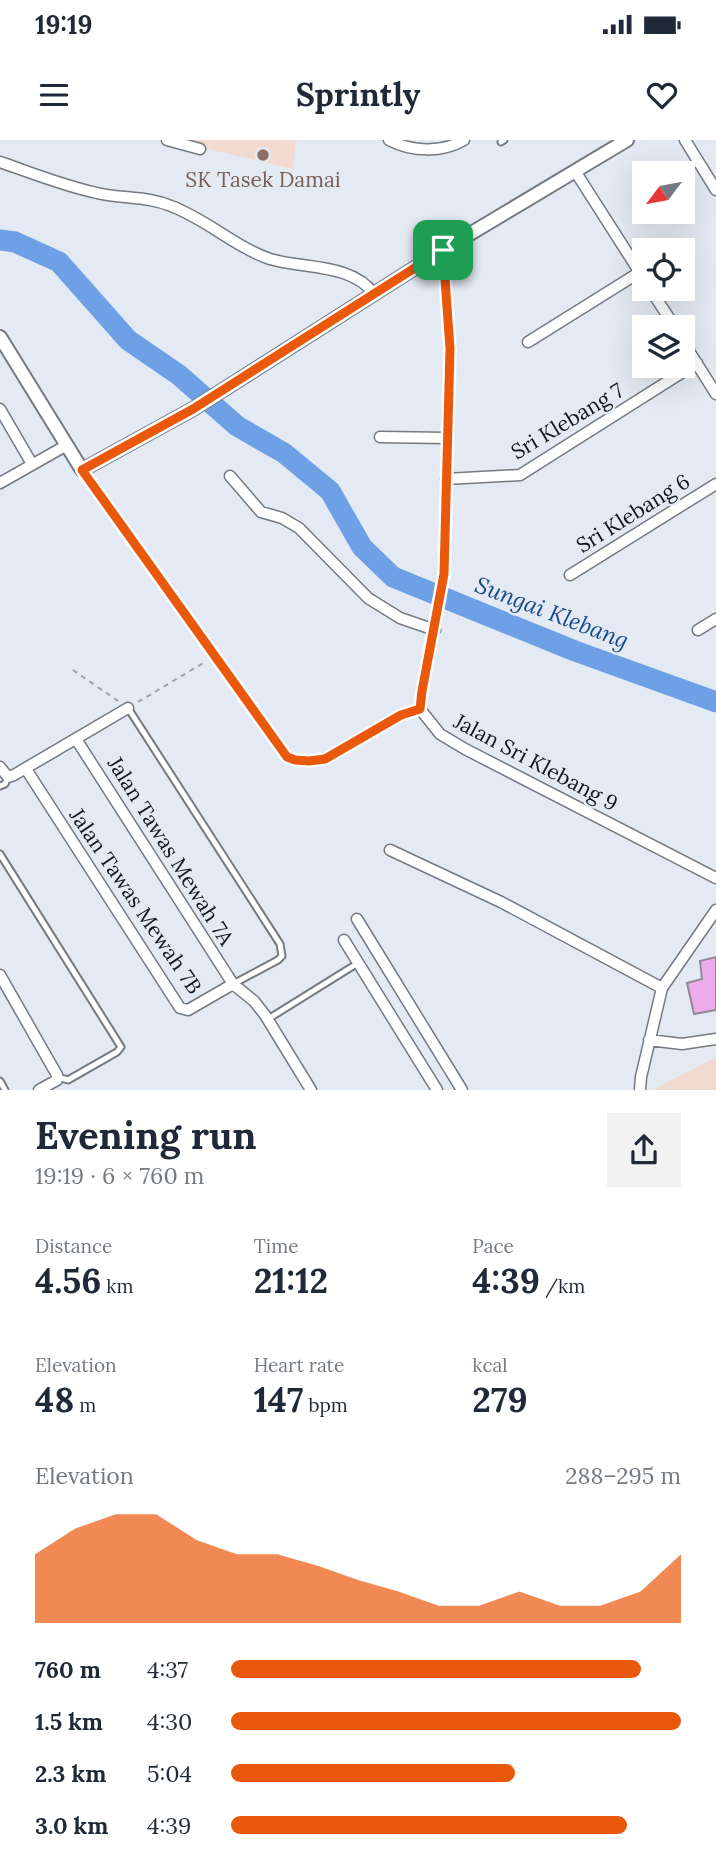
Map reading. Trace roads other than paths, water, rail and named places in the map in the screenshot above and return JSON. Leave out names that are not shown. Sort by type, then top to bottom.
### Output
[{"type":"street","points":[[167,140],[200,149]]},
{"type":"street","points":[[389,140],[420,149],[440,150],[464,140]]},
{"type":"street","points":[[82,470],[193,409],[443,250],[626,140]]},
{"type":"street","points":[[685,140],[716,190]]},
{"type":"street","points":[[0,162],[96,193],[171,205],[210,224],[265,257],[338,272],[369,287],[374,294]]},
{"type":"street","points":[[575,171],[632,260]]},
{"type":"street","points":[[0,337],[82,470],[287,757],[309,761],[325,759],[401,715],[420,709],[444,574],[450,325],[443,250]]},
{"type":"street","points":[[528,342],[632,282]]},
{"type":"street","points":[[695,360],[716,394]]},
{"type":"street","name":"Sri Klebang 7","points":[[446,479],[520,475],[697,363]]},
{"type":"street","points":[[0,410],[32,464]]},
{"type":"street","points":[[380,437],[447,438]]},
{"type":"street","points":[[3,479],[66,446]]},
{"type":"street","points":[[230,476],[261,512],[282,518],[299,528],[368,598],[400,618],[435,630]]},
{"type":"street","name":"Sri Klebang 6","points":[[570,575],[716,484]]},
{"type":"street","points":[[698,630],[716,619]]},
{"type":"street","points":[[0,767],[8,777],[26,769],[128,708]]},
{"type":"street","name":"Jalan Sri Klebang 9","points":[[420,709],[440,734],[465,749],[716,878]]},
{"type":"street","name":"Jalan Tawas Mewah 7A","points":[[76,738],[233,984],[254,1000],[268,1019],[311,1090]]},
{"type":"street","name":"Jalan Tawas Mewah 7B","points":[[26,769],[180,1008],[188,1010],[233,984]]},
{"type":"street","points":[[390,850],[501,902],[662,988]]},
{"type":"street","points":[[640,1090],[662,988],[716,910]]},
{"type":"street","points":[[357,919],[462,1090]]},
{"type":"street","points":[[344,940],[437,1090]]},
{"type":"street","points":[[0,975],[57,1077],[57,1080],[39,1090]]},
{"type":"street","points":[[649,1040],[682,1044],[716,1039]]},
{"type":"lane","points":[[128,708],[280,944],[282,956],[278,960],[233,984]]},
{"type":"lane","points":[[0,786],[5,784],[8,777]]},
{"type":"lane","points":[[0,854],[121,1047],[68,1080],[57,1077]]},
{"type":"lane","points":[[268,1019],[358,962]]},
{"type":"lane","points":[[0,1081],[5,1090]]},
{"type":"waterway","name":"Sungai Klebang","points":[[0,240],[15,242],[59,262],[128,340],[179,375],[237,426],[284,453],[330,491],[362,547],[393,577],[575,651],[716,702]]},
{"type":"place","name":"SK Tasek Damai","points":[[263,155]]}]
